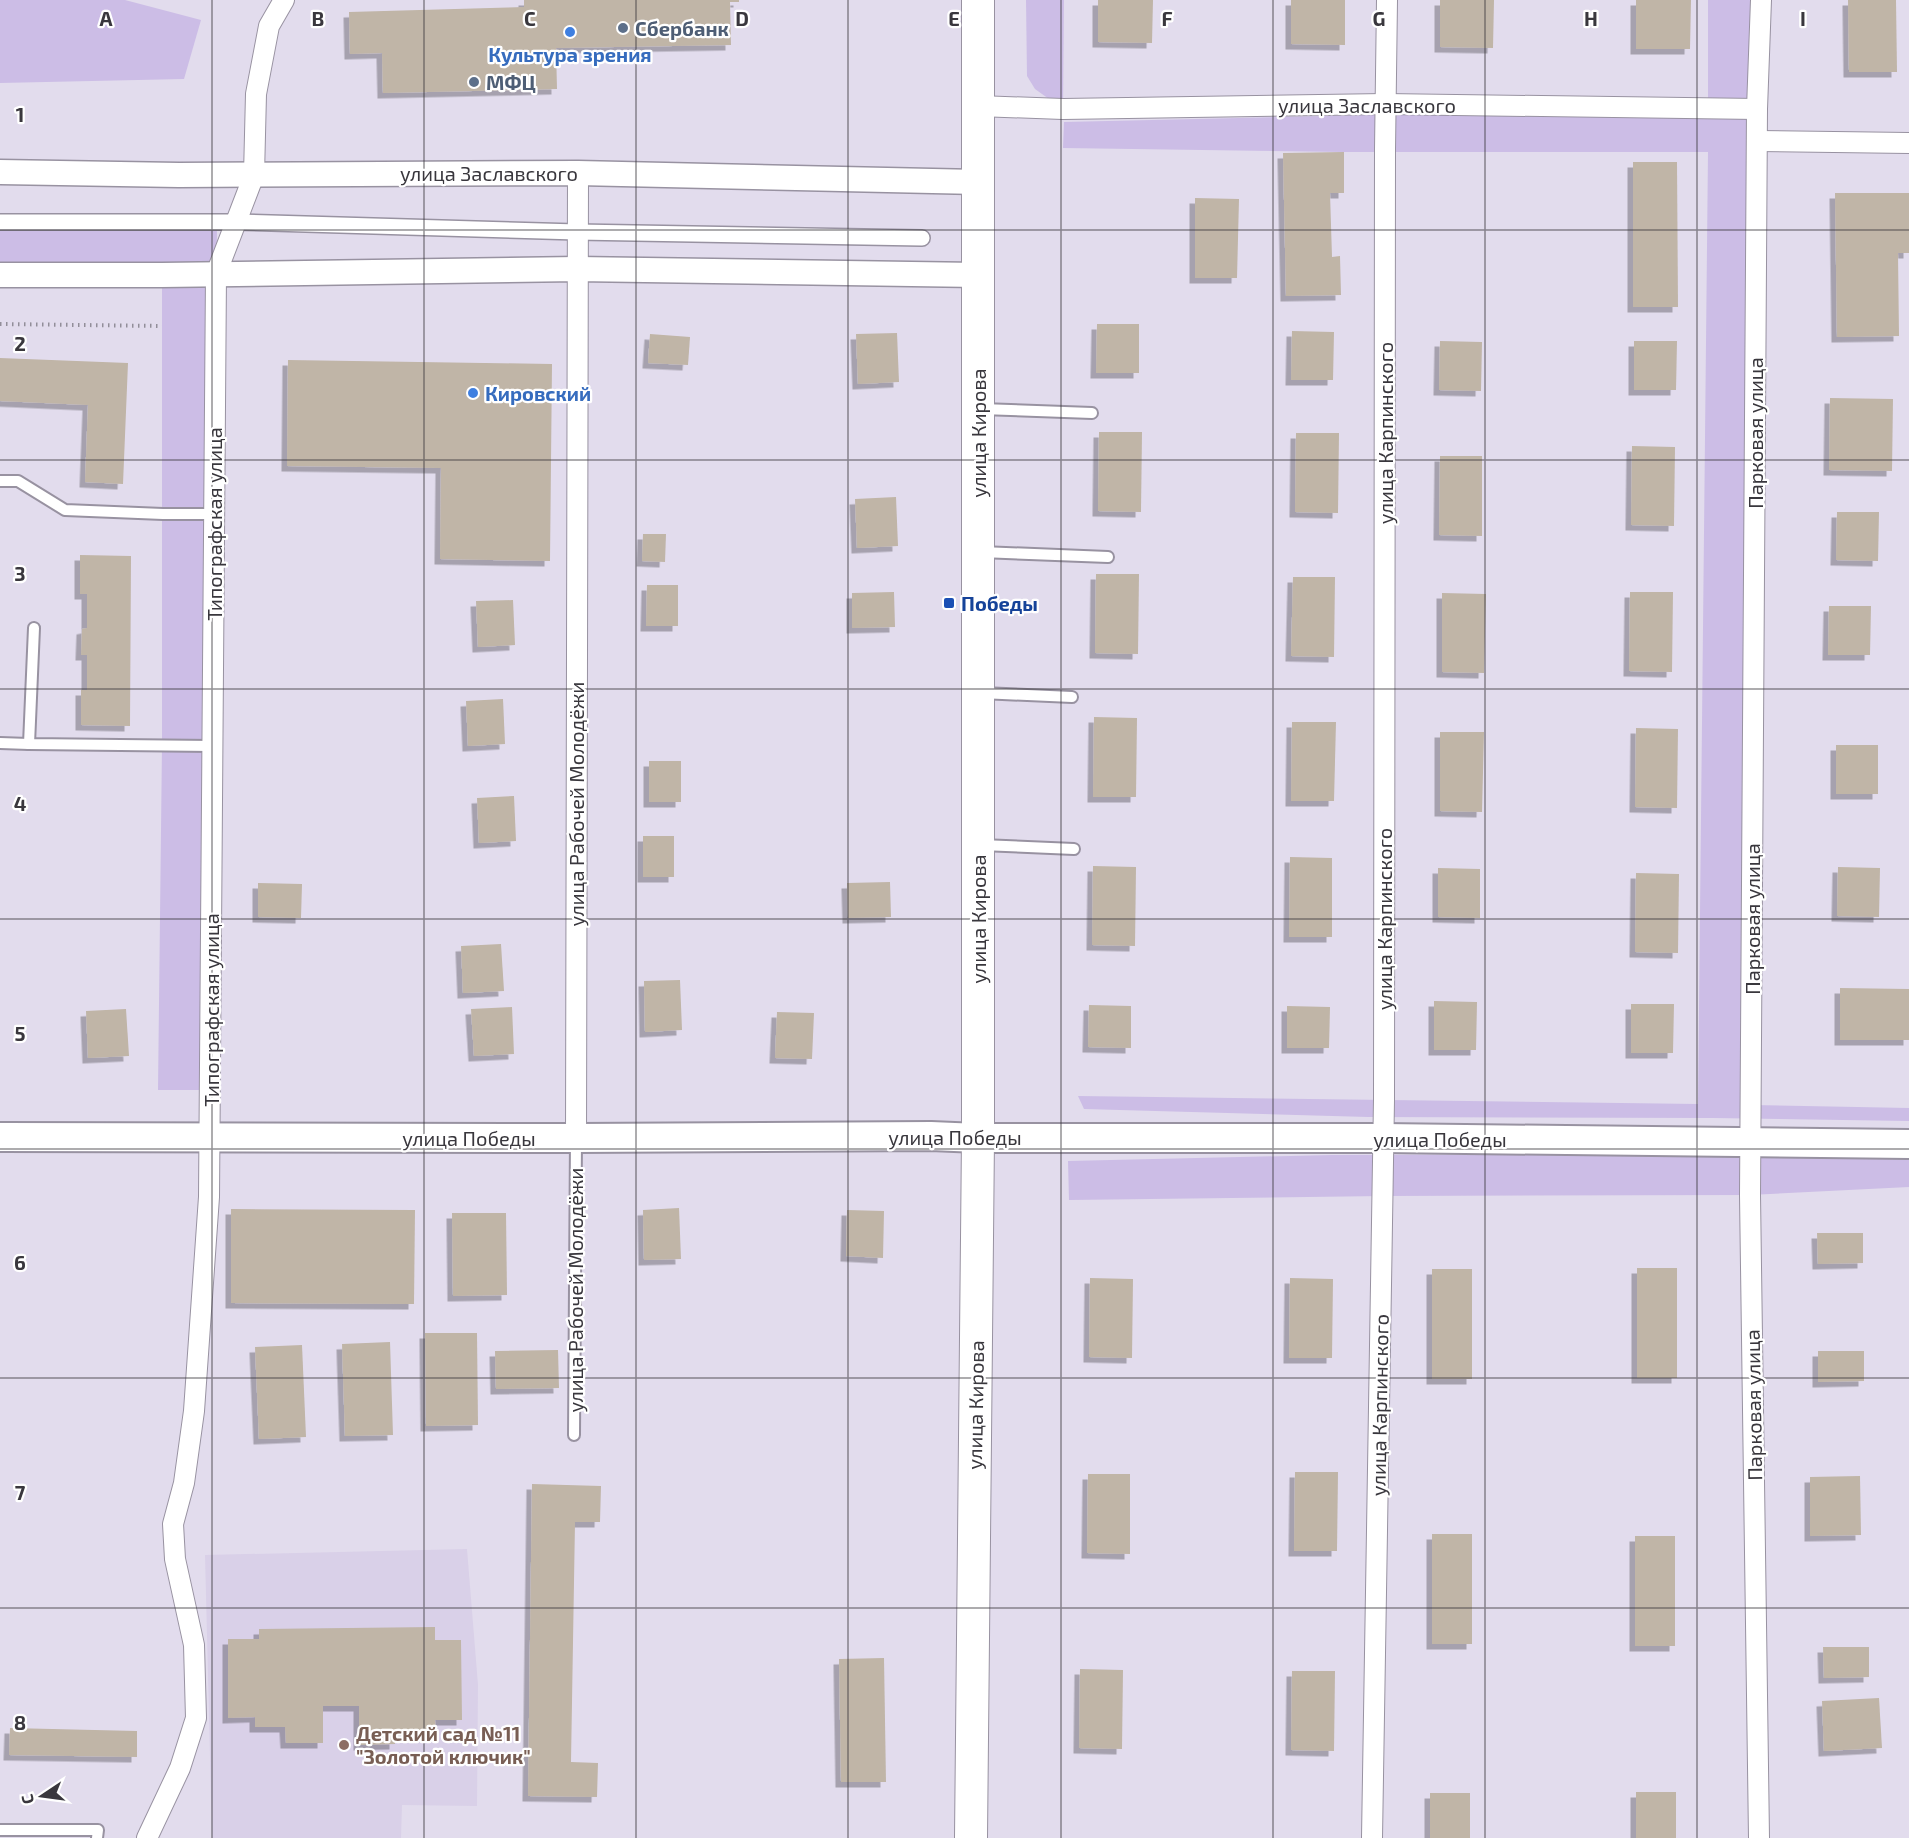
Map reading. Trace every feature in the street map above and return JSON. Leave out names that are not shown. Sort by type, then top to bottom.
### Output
[{"type":"main road","name":"улица Кирова","points":[[970,1838],[978,1138],[978,0]]},
{"type":"main road","name":"улица Победы","points":[[0,1137],[931,1136],[1909,1144]]},
{"type":"street","points":[[254,174],[256,94],[269,26],[284,0]]},
{"type":"street","name":"улица Карпинского","points":[[1372,1838],[1383,1138],[1387,0]]},
{"type":"street","name":"Парковая улица","points":[[1759,1838],[1750,1195],[1757,109],[1761,0]]},
{"type":"street","name":"улица Заславского","points":[[978,106],[1064,109],[1385,104],[1757,109]]},
{"type":"street","points":[[1757,141],[1909,143]]},
{"type":"street","name":"улица Заславского","points":[[0,172],[578,173],[978,182]]},
{"type":"street","name":"улица Рабочей Молодёжи","points":[[576,1138],[578,173]]},
{"type":"street","name":"Типографская улица","points":[[147,1838],[180,1768],[196,1718],[194,1645],[175,1560],[173,1524],[184,1483],[194,1411],[209,1197],[216,274],[254,174]]},
{"type":"street","points":[[0,222],[236,222],[577,232],[922,238]]},
{"type":"street","points":[[0,275],[577,269],[978,275]]},
{"type":"lane","points":[[269,26],[271,0]]},
{"type":"lane","points":[[978,409],[1092,413]]},
{"type":"lane","points":[[0,481],[18,481],[65,510],[214,514]]},
{"type":"lane","points":[[978,552],[1108,557]]},
{"type":"lane","points":[[29,744],[34,628]]},
{"type":"lane","points":[[978,693],[1072,697]]},
{"type":"lane","points":[[0,743],[212,746]]},
{"type":"lane","points":[[978,845],[1074,849]]},
{"type":"lane","name":"улица Рабочей Молодёжи","points":[[574,1435],[576,1138]]},
{"type":"lane","points":[[0,1830],[98,1830],[98,1838]]},
{"type":"path","points":[[0,324],[162,326]]},
{"type":"shaded area","points":[[0,0],[125,0],[201,20],[184,79],[0,83]]},
{"type":"shaded area","points":[[1026,0],[1064,0],[1063,109],[1035,89],[1027,76]]},
{"type":"shaded area","points":[[1708,0],[1758,0],[1752,1105],[1909,1108],[1909,1121],[1368,1117],[1084,1109],[1078,1096],[1698,1104],[1708,152],[1344,152],[1063,148],[1064,122],[1708,107]]},
{"type":"shaded area","points":[[0,222],[217,222],[211,1090],[158,1090],[162,745],[162,276],[0,275]]},
{"type":"shaded area","points":[[1719,1154],[1909,1158],[1909,1187],[1750,1195],[1069,1200],[1068,1161],[1332,1155]]},
{"type":"shaded area","name":"Детский сад №11 \"Золотой ключик\"","points":[[467,1549],[478,1685],[477,1806],[402,1805],[401,1838],[212,1838],[205,1555]]},
{"type":"building","points":[[524,0],[739,0],[739,2],[730,2],[731,45],[556,48],[557,89],[383,93],[382,53],[350,54],[349,12],[524,7]]},
{"type":"building","points":[[1098,0],[1153,0],[1152,43],[1098,42]]},
{"type":"building","points":[[1291,0],[1345,0],[1345,45],[1291,44]]},
{"type":"building","points":[[1440,0],[1494,0],[1493,48],[1440,47]]},
{"type":"building","points":[[1636,0],[1691,0],[1690,49],[1636,49]]},
{"type":"building","points":[[1848,0],[1896,0],[1897,72],[1849,72]]},
{"type":"building","points":[[1344,152],[1344,193],[1330,193],[1332,257],[1340,256],[1341,295],[1286,296],[1283,153]]},
{"type":"building","points":[[1633,162],[1677,162],[1678,307],[1633,307]]},
{"type":"building","points":[[1835,193],[1909,193],[1909,253],[1898,253],[1899,336],[1837,337]]},
{"type":"building","points":[[1195,198],[1239,199],[1237,278],[1195,278]]},
{"type":"building","points":[[1097,324],[1139,324],[1139,373],[1096,373]]},
{"type":"building","points":[[1292,331],[1334,332],[1333,380],[1291,380]]},
{"type":"building","points":[[897,333],[899,382],[858,384],[856,334]]},
{"type":"building","points":[[650,334],[690,337],[688,365],[648,363]]},
{"type":"building","points":[[1440,341],[1482,342],[1481,391],[1439,390]]},
{"type":"building","points":[[1634,341],[1677,341],[1676,390],[1634,390]]},
{"type":"building","points":[[0,358],[128,363],[123,484],[85,482],[88,405],[0,401]]},
{"type":"building","points":[[288,360],[552,364],[550,561],[440,559],[441,468],[287,466]]},
{"type":"building","points":[[1830,398],[1893,399],[1892,471],[1829,470]]},
{"type":"building","points":[[1099,432],[1142,432],[1141,512],[1098,511]]},
{"type":"building","points":[[1296,433],[1339,433],[1338,513],[1295,512]]},
{"type":"building","points":[[1632,446],[1675,447],[1674,526],[1631,525]]},
{"type":"building","points":[[1440,456],[1482,456],[1482,536],[1439,535]]},
{"type":"building","points":[[896,497],[898,546],[857,548],[855,499]]},
{"type":"building","points":[[1837,512],[1879,512],[1878,561],[1836,560]]},
{"type":"building","points":[[643,534],[666,534],[665,562],[642,561]]},
{"type":"building","points":[[80,555],[131,556],[130,726],[81,725],[81,690],[87,690],[87,655],[81,655],[82,629],[87,628],[87,594],[80,594]]},
{"type":"building","points":[[1096,574],[1139,574],[1138,654],[1095,653]]},
{"type":"building","points":[[1293,577],[1335,577],[1334,657],[1291,656]]},
{"type":"building","points":[[647,585],[678,585],[678,626],[646,626]]},
{"type":"building","points":[[894,592],[895,627],[852,628],[852,593]]},
{"type":"building","points":[[1630,592],[1673,592],[1672,672],[1629,671]]},
{"type":"building","points":[[1442,593],[1486,594],[1484,673],[1442,672]]},
{"type":"building","points":[[513,600],[515,645],[478,647],[476,601]]},
{"type":"building","points":[[1829,606],[1871,606],[1870,655],[1828,655]]},
{"type":"building","points":[[503,699],[505,744],[468,746],[466,701]]},
{"type":"building","points":[[1094,717],[1137,718],[1136,797],[1093,797]]},
{"type":"building","points":[[1292,722],[1336,722],[1334,801],[1291,801]]},
{"type":"building","points":[[1636,728],[1678,729],[1677,808],[1635,807]]},
{"type":"building","points":[[1440,732],[1484,732],[1482,812],[1440,811]]},
{"type":"building","points":[[1836,745],[1878,745],[1878,794],[1836,794]]},
{"type":"building","points":[[649,761],[681,761],[681,802],[649,802]]},
{"type":"building","points":[[514,796],[516,841],[479,843],[477,798]]},
{"type":"building","points":[[643,836],[674,836],[674,877],[643,877]]},
{"type":"building","points":[[1290,857],[1332,858],[1332,937],[1289,937]]},
{"type":"building","points":[[1093,866],[1136,867],[1135,946],[1092,945]]},
{"type":"building","points":[[1838,867],[1880,868],[1879,917],[1837,916]]},
{"type":"building","points":[[1438,868],[1480,869],[1480,918],[1438,917]]},
{"type":"building","points":[[1636,873],[1679,874],[1678,953],[1635,952]]},
{"type":"building","points":[[890,882],[891,917],[848,918],[847,883]]},
{"type":"building","points":[[258,883],[302,884],[301,918],[258,917]]},
{"type":"building","points":[[501,944],[504,991],[463,993],[461,946]]},
{"type":"building","points":[[680,980],[682,1030],[645,1032],[644,981]]},
{"type":"building","points":[[1840,988],[1909,989],[1909,1040],[1840,1040]]},
{"type":"building","points":[[1434,1001],[1477,1002],[1476,1050],[1434,1050]]},
{"type":"building","points":[[1631,1004],[1674,1004],[1673,1053],[1631,1053]]},
{"type":"building","points":[[1089,1005],[1131,1006],[1131,1048],[1088,1047]]},
{"type":"building","points":[[1287,1006],[1330,1007],[1329,1048],[1287,1048]]},
{"type":"building","points":[[512,1007],[514,1054],[474,1056],[471,1009]]},
{"type":"building","points":[[126,1009],[129,1056],[88,1058],[86,1011]]},
{"type":"building","points":[[777,1012],[814,1013],[812,1059],[775,1058]]},
{"type":"building","points":[[679,1208],[681,1259],[644,1260],[643,1210]]},
{"type":"building","points":[[231,1209],[415,1210],[414,1304],[231,1303]]},
{"type":"building","points":[[847,1210],[884,1211],[883,1258],[846,1256]]},
{"type":"building","points":[[452,1213],[506,1213],[507,1295],[453,1296]]},
{"type":"building","points":[[1817,1233],[1863,1233],[1863,1263],[1818,1264]]},
{"type":"building","points":[[1637,1268],[1677,1268],[1677,1378],[1637,1378]]},
{"type":"building","points":[[1432,1269],[1472,1269],[1472,1379],[1432,1379]]},
{"type":"building","points":[[1090,1278],[1133,1279],[1132,1358],[1089,1357]]},
{"type":"building","points":[[1290,1278],[1333,1279],[1332,1358],[1289,1358]]},
{"type":"building","points":[[425,1333],[477,1333],[478,1425],[426,1426]]},
{"type":"building","points":[[390,1342],[393,1435],[345,1436],[342,1344]]},
{"type":"building","points":[[302,1345],[306,1437],[259,1439],[255,1347]]},
{"type":"building","points":[[558,1350],[559,1388],[496,1389],[495,1351]]},
{"type":"building","points":[[1818,1351],[1864,1351],[1864,1381],[1818,1382]]},
{"type":"building","points":[[1295,1472],[1338,1472],[1337,1551],[1294,1551]]},
{"type":"building","points":[[1088,1474],[1130,1474],[1130,1554],[1087,1553]]},
{"type":"building","points":[[1860,1476],[1861,1535],[1810,1536],[1810,1477]]},
{"type":"building","points":[[532,1484],[601,1486],[600,1522],[575,1522],[571,1762],[598,1763],[597,1797],[528,1796]]},
{"type":"building","points":[[1432,1534],[1472,1534],[1472,1644],[1432,1644]]},
{"type":"building","points":[[1635,1536],[1675,1536],[1675,1646],[1635,1646]]},
{"type":"building","points":[[435,1627],[435,1640],[461,1640],[462,1720],[435,1720],[436,1731],[395,1731],[395,1744],[359,1745],[359,1706],[323,1706],[323,1743],[286,1743],[285,1727],[255,1727],[255,1717],[228,1718],[228,1639],[259,1639],[259,1629]]},
{"type":"building","points":[[1823,1647],[1869,1647],[1869,1677],[1824,1678]]},
{"type":"building","points":[[884,1658],[886,1782],[841,1782],[839,1659]]},
{"type":"building","points":[[1080,1669],[1123,1670],[1122,1749],[1079,1748]]},
{"type":"building","points":[[1292,1671],[1335,1671],[1334,1751],[1291,1750]]},
{"type":"building","points":[[1879,1698],[1882,1748],[1824,1751],[1822,1701]]},
{"type":"building","points":[[10,1728],[137,1731],[137,1757],[9,1755]]},
{"type":"building","points":[[1636,1792],[1676,1792],[1676,1838],[1636,1838]]},
{"type":"building","points":[[1430,1793],[1470,1793],[1470,1838],[1430,1838]]},
{"type":"place","name":"Сбербанк","points":[[623,28]]},
{"type":"place","name":"Культура зрения","points":[[570,32]]},
{"type":"place","name":"МФЦ","points":[[474,82]]},
{"type":"place","name":"Кировский","points":[[473,393]]},
{"type":"place","name":"Победы","points":[[949,603]]},
{"type":"place","name":"Детский сад №11 \"Золотой ключик\"","points":[[344,1745]]}]
